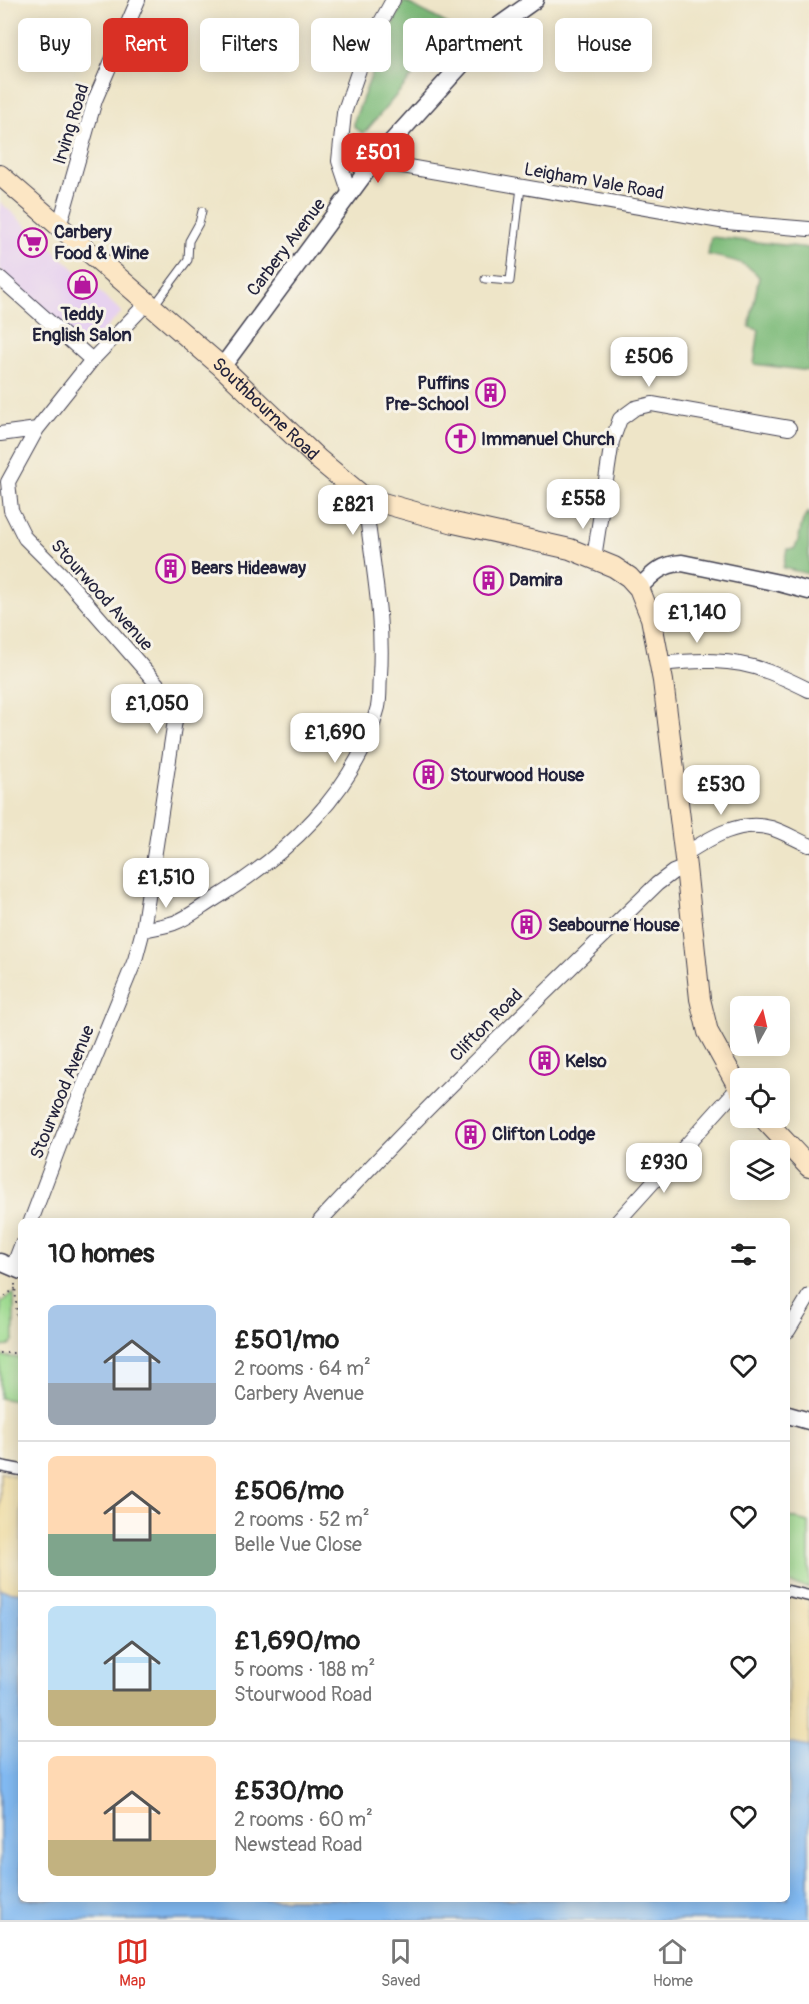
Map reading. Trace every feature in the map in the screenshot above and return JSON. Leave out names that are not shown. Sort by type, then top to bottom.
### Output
[{"type":"main road","name":"Southbourne Road","points":[[0,175],[151,304],[222,367],[318,459],[365,498],[454,524],[570,549],[614,567],[629,577],[639,588]]},
{"type":"main road","points":[[639,588],[651,618],[660,664],[686,861],[700,999],[708,1032],[730,1072]]},
{"type":"main road","points":[[772,1128],[809,1167]]},
{"type":"street","points":[[350,194],[339,161],[344,113],[366,49],[393,0]]},
{"type":"street","name":"Carbery Avenue","points":[[222,367],[374,161],[494,29],[535,0]]},
{"type":"street","name":"Irving Road","points":[[59,227],[95,100],[136,1]]},
{"type":"street","name":"Leigham Vale Road","points":[[374,161],[726,222],[809,229]]},
{"type":"street","points":[[0,278],[92,360]]},
{"type":"street","name":"Stourwood Avenue","points":[[32,1218],[135,960],[143,930],[177,706],[64,577],[25,538],[11,510],[4,477],[37,429],[92,360],[151,304]]},
{"type":"street","points":[[594,558],[612,441],[620,419],[634,408],[651,404],[789,428]]},
{"type":"street","points":[[0,434],[37,429]]},
{"type":"street","points":[[143,930],[176,922],[236,886],[287,846],[318,814],[362,751],[378,706],[382,648],[379,602],[365,498]]},
{"type":"street","points":[[639,588],[652,573],[669,564],[682,564],[809,591]]},
{"type":"street","points":[[660,664],[698,660],[735,662],[765,670],[809,690]]},
{"type":"street","name":"Clifton Road","points":[[323,1218],[521,1015],[657,884],[718,833],[749,826],[770,828],[809,845]]},
{"type":"street","points":[[621,1218],[730,1101]]},
{"type":"street","points":[[11,1267],[18,1252]]},
{"type":"street","points":[[790,1328],[809,1296]]},
{"type":"street","points":[[790,1416],[809,1421]]},
{"type":"street","points":[[0,1466],[18,1469]]},
{"type":"street","points":[[790,1591],[809,1596]]},
{"type":"lane","points":[[485,279],[510,282],[521,187]]},
{"type":"lane","points":[[151,304],[188,260],[189,240],[199,223],[202,211]]},
{"type":"path","points":[[11,1267],[16,1288],[18,1320]]},
{"type":"path","points":[[0,1300],[16,1288]]},
{"type":"path","points":[[0,1353],[18,1353]]},
{"type":"shaded area","points":[[0,202],[122,312],[86,348],[0,270]]},
{"type":"green space","points":[[404,1],[436,18],[403,18],[403,72],[416,72],[363,133],[354,127],[354,121],[373,72],[391,72],[391,28]]},
{"type":"green space","points":[[711,237],[809,248],[809,371],[754,364],[759,330],[749,327],[759,277],[742,264],[708,255]]},
{"type":"green space","points":[[809,512],[809,574],[783,568],[787,549],[794,549],[797,544],[803,521]]},
{"type":"green space","points":[[14,1294],[14,1340],[9,1346],[0,1347],[1,1303]]},
{"type":"green space","points":[[0,1356],[18,1358],[18,1401],[0,1398]]},
{"type":"green space","points":[[790,1517],[809,1522],[809,1588],[790,1583]]},
{"type":"sand","points":[[0,1472],[18,1477],[18,1597],[0,1590]]},
{"type":"sand","points":[[790,1591],[809,1596],[809,1762],[790,1758]]},
{"type":"water","points":[[0,1590],[18,1593],[18,1902],[790,1902],[790,1743],[809,1747],[809,1920],[0,1920]]},
{"type":"place","name":"Carbery Food & Wine","points":[[33,242]]},
{"type":"place","name":"Teddy English Salon","points":[[82,285]]},
{"type":"place","name":"Puffins Pre-School","points":[[490,393]]},
{"type":"place","name":"Immanuel Church","points":[[460,439]]},
{"type":"place","name":"Bears Hideaway","points":[[170,568]]},
{"type":"place","name":"Damira","points":[[488,580]]},
{"type":"place","name":"Stourwood House","points":[[429,775]]},
{"type":"place","name":"Seabourne House","points":[[527,925]]},
{"type":"place","name":"Kelso","points":[[544,1061]]},
{"type":"place","name":"Clifton Lodge","points":[[471,1134]]}]
